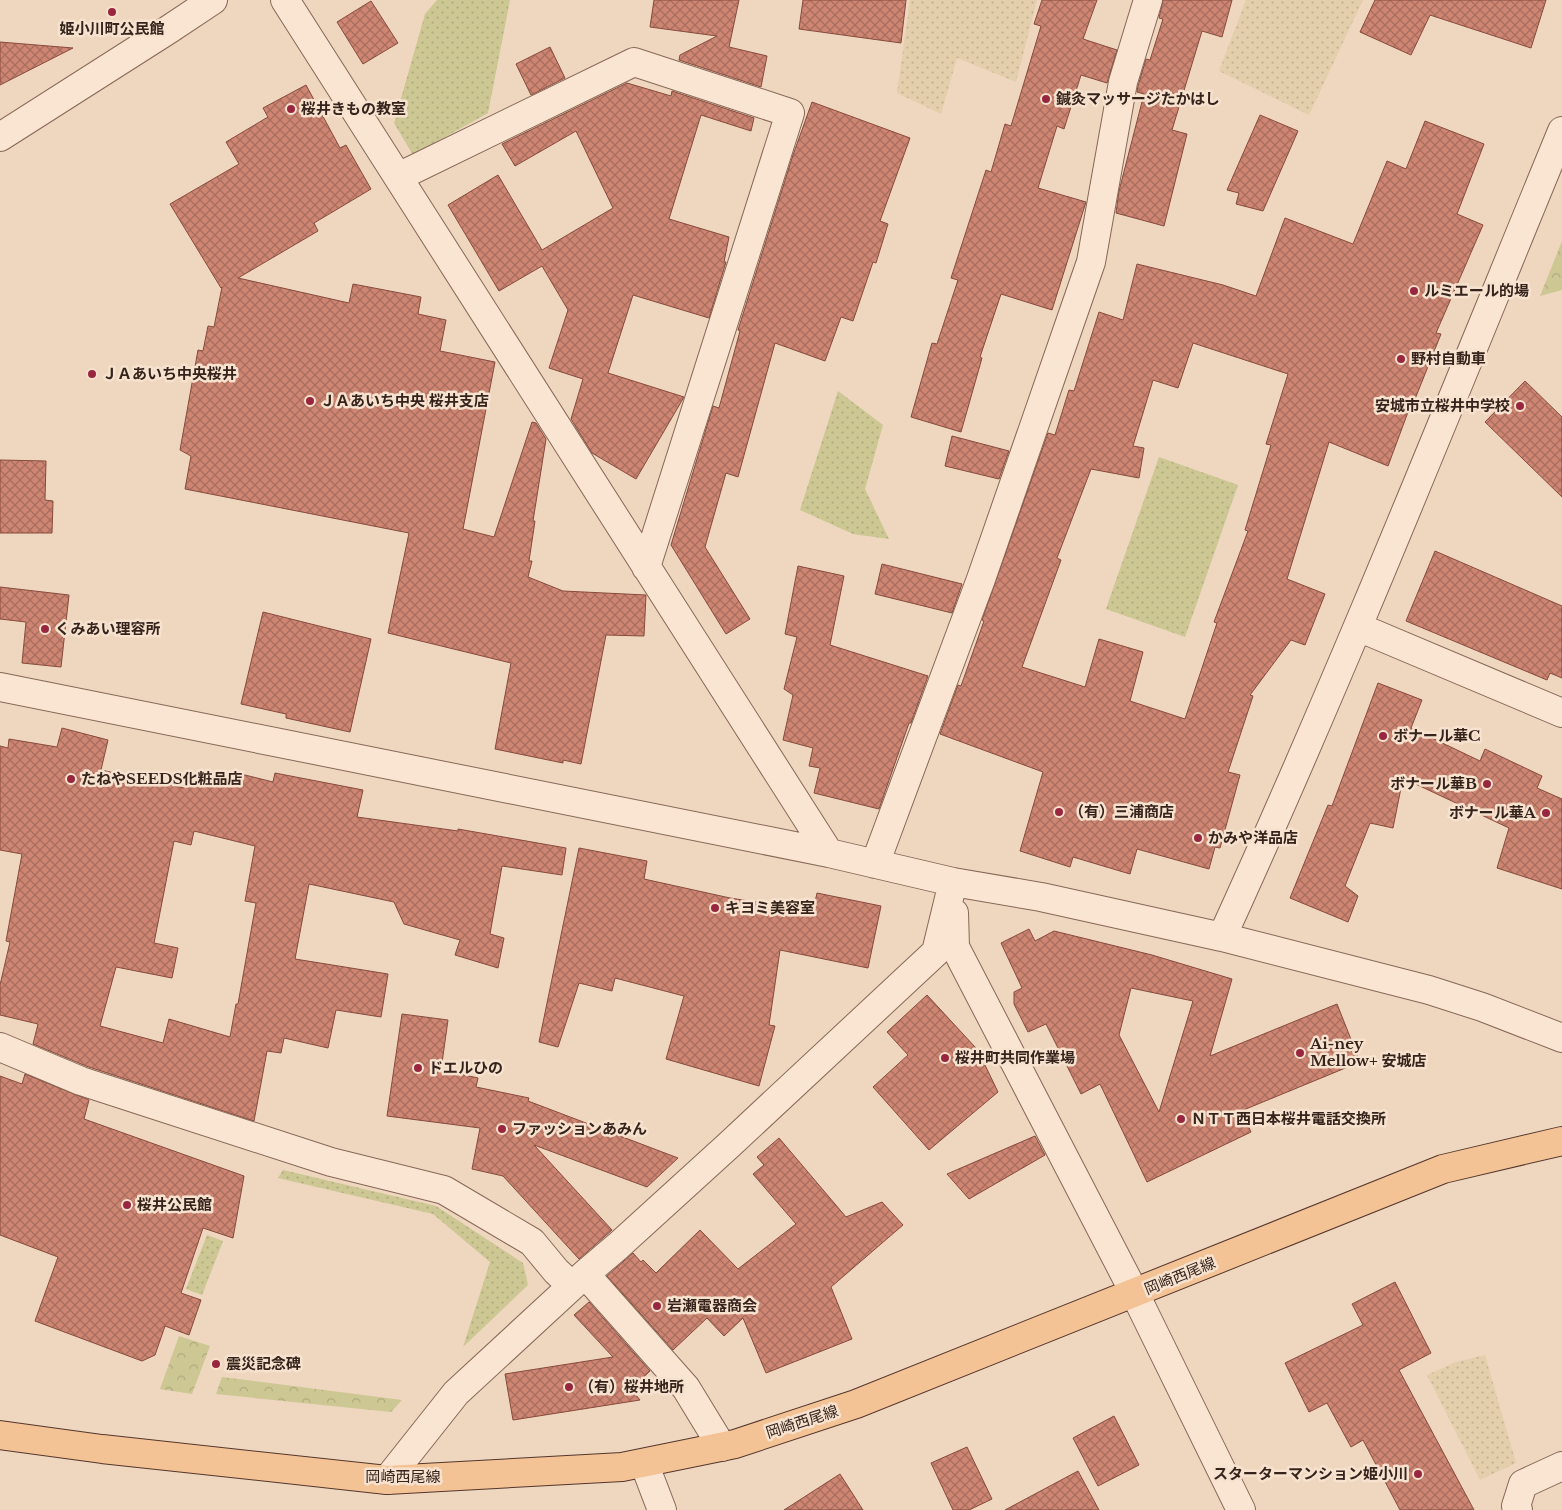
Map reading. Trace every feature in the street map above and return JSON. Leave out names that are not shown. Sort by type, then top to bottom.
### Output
[{"type":"main road","name":"岡崎西尾線","points":[[0,1435],[102,1449],[387,1480],[622,1467],[644,1463],[735,1444],[856,1404],[1135,1294],[1443,1169],[1562,1141]]},
{"type":"street","points":[[0,137],[212,0]]},
{"type":"street","points":[[285,0],[829,853]]},
{"type":"street","points":[[875,864],[982,579],[1091,262],[1123,82],[1148,0]]},
{"type":"street","points":[[398,177],[634,62],[790,112],[646,567]]},
{"type":"street","points":[[1222,937],[1272,828],[1358,627],[1562,131]]},
{"type":"street","points":[[1358,627],[1562,713]]},
{"type":"street","points":[[0,687],[829,853],[953,882],[1041,897],[1222,937],[1430,990],[1482,1007],[1562,1038]]},
{"type":"street","points":[[387,1480],[456,1393],[729,1145],[936,952],[953,882]]},
{"type":"street","points":[[953,882],[955,947],[1135,1294],[1241,1510]]},
{"type":"street","points":[[0,1047],[81,1081],[322,1159],[444,1190],[532,1242],[556,1271],[579,1280],[686,1388],[722,1447]]},
{"type":"street","points":[[644,1463],[662,1510]]},
{"type":"street","points":[[1518,1510],[1516,1506],[1523,1484],[1562,1466]]},
{"type":"shaded area","points":[[910,0],[1037,0],[1016,82],[957,58],[941,114],[897,93]]},
{"type":"shaded area","points":[[1246,0],[1363,0],[1309,115],[1219,71]]},
{"type":"shaded area","points":[[1485,1355],[1516,1463],[1480,1480],[1427,1375],[1456,1362]]},
{"type":"green space","points":[[437,0],[510,0],[488,113],[413,155],[394,123],[425,14]]},
{"type":"green space","points":[[1562,241],[1562,290],[1540,296]]},
{"type":"green space","points":[[838,391],[883,425],[865,489],[889,539],[853,534],[800,510]]},
{"type":"green space","points":[[1159,457],[1238,485],[1185,637],[1106,609]]},
{"type":"green space","points":[[283,1170],[436,1206],[523,1263],[528,1285],[463,1347],[490,1262],[433,1214],[278,1178]]},
{"type":"green space","points":[[207,1235],[223,1241],[202,1295],[186,1289]]},
{"type":"green space","points":[[179,1336],[210,1346],[192,1394],[160,1389]]},
{"type":"green space","points":[[222,1377],[402,1400],[391,1412],[216,1394]]},
{"type":"building","points":[[654,0],[739,0],[729,47],[767,56],[761,87],[679,60],[680,55],[717,36],[650,27]]},
{"type":"building","points":[[803,0],[906,0],[901,43],[799,29]]},
{"type":"building","points":[[1042,0],[1097,0],[1083,39],[1117,50],[1107,83],[1081,75],[1064,129],[1057,126],[1038,188],[1086,202],[1052,310],[1001,294],[980,357],[982,358],[961,432],[911,417],[932,343],[937,344],[958,280],[951,278],[986,170],[991,172],[1005,124],[1011,126],[1041,26],[1034,24]]},
{"type":"building","points":[[1163,0],[1232,0],[1222,37],[1202,31],[1172,130],[1187,134],[1164,226],[1116,213],[1119,191],[1144,94],[1137,92],[1138,86],[1146,59],[1150,60],[1163,19],[1159,18]]},
{"type":"building","points":[[1375,0],[1546,0],[1531,48],[1430,15],[1411,55],[1360,32]]},
{"type":"building","points":[[371,1],[398,43],[363,64],[337,22]]},
{"type":"building","points":[[0,42],[73,48],[0,85]]},
{"type":"building","points":[[550,47],[565,78],[531,95],[516,64]]},
{"type":"building","points":[[627,83],[671,96],[672,91],[754,118],[751,131],[701,115],[669,219],[729,237],[724,262],[726,262],[709,318],[633,295],[608,373],[684,397],[636,479],[592,453],[571,419],[583,379],[549,368],[568,310],[542,266],[499,291],[448,205],[498,175],[542,250],[613,208],[576,131],[515,166],[502,144]]},
{"type":"building","points":[[306,85],[340,148],[346,145],[371,189],[314,223],[318,231],[238,278],[349,303],[353,284],[421,297],[418,314],[446,320],[440,351],[495,362],[463,529],[494,537],[532,422],[536,423],[546,439],[533,521],[535,521],[529,561],[532,561],[528,577],[563,591],[646,595],[644,636],[606,635],[581,764],[563,760],[563,763],[495,749],[511,663],[388,633],[409,533],[185,489],[191,456],[180,450],[198,350],[203,351],[208,326],[214,327],[222,287],[170,204],[239,164],[226,142],[268,117],[263,108]]},
{"type":"building","points":[[812,102],[910,138],[880,221],[888,224],[876,263],[873,262],[853,321],[841,317],[825,361],[775,343],[738,477],[726,473],[705,547],[750,619],[726,634],[671,545],[713,406],[719,408],[740,331],[738,330],[793,155]]},
{"type":"building","points":[[1260,115],[1298,131],[1263,211],[1236,204],[1239,193],[1227,190]]},
{"type":"building","points":[[1425,121],[1484,144],[1457,214],[1483,225],[1436,333],[1441,334],[1413,404],[1411,404],[1388,466],[1329,442],[1287,579],[1325,594],[1305,645],[1291,640],[1250,695],[1253,696],[1228,772],[1240,775],[1220,848],[1215,847],[1209,869],[1137,849],[1130,874],[1073,857],[1070,867],[1020,851],[1043,772],[940,734],[958,685],[961,686],[984,621],[982,620],[1048,433],[1055,435],[1069,390],[1074,391],[1099,312],[1123,320],[1137,264],[1223,285],[1256,296],[1285,218],[1353,244],[1387,161],[1406,169]],"holes":[[[1193,343],[1288,374],[1266,444],[1271,445],[1245,530],[1248,531],[1214,622],[1217,623],[1185,719],[1130,701],[1143,652],[1099,639],[1085,687],[1022,667],[1061,560],[1057,558],[1091,469],[1139,478],[1144,448],[1133,446],[1153,380],[1178,388]]]},
{"type":"building","points":[[1525,381],[1562,417],[1562,497],[1485,422]]},
{"type":"building","points":[[952,436],[1009,451],[999,479],[945,466]]},
{"type":"building","points":[[0,460],[46,461],[45,500],[53,501],[52,533],[0,533]]},
{"type":"building","points":[[1435,551],[1562,606],[1562,678],[1550,673],[1547,680],[1406,621]]},
{"type":"building","points":[[882,564],[962,584],[952,613],[875,594]]},
{"type":"building","points":[[798,566],[844,576],[830,645],[928,676],[911,723],[909,723],[879,809],[814,793],[820,768],[809,766],[813,748],[783,740],[793,695],[784,689],[797,637],[785,634]]},
{"type":"building","name":"くみあい理容所","points":[[0,587],[69,595],[61,667],[22,663],[26,622],[0,619]]},
{"type":"building","points":[[263,612],[371,639],[350,732],[286,718],[286,714],[241,704]]},
{"type":"building","points":[[1378,683],[1422,700],[1411,728],[1480,761],[1485,749],[1542,776],[1537,788],[1562,799],[1562,889],[1497,868],[1509,828],[1403,778],[1393,828],[1370,823],[1345,886],[1358,896],[1348,922],[1290,898],[1328,805],[1332,806]]},
{"type":"building","points":[[62,728],[108,740],[101,770],[184,788],[187,775],[238,784],[241,774],[273,782],[275,773],[363,790],[357,817],[458,831],[458,829],[566,848],[562,875],[502,866],[490,934],[504,938],[498,968],[455,955],[460,940],[404,924],[394,902],[309,884],[295,959],[388,974],[381,1017],[336,1010],[328,1048],[284,1038],[281,1053],[267,1051],[254,1121],[86,1066],[33,1044],[38,1024],[0,1015],[0,985],[10,942],[6,941],[22,854],[0,850],[0,746],[8,748],[9,739],[57,747]],"holes":[[[194,831],[255,846],[245,901],[256,903],[238,1004],[236,1004],[230,1037],[169,1019],[163,1043],[100,1026],[116,967],[172,978],[178,948],[154,943],[174,841],[191,845]]]},
{"type":"building","points":[[579,848],[647,861],[644,879],[730,898],[813,911],[817,893],[881,906],[868,968],[780,950],[769,1025],[775,1026],[759,1086],[666,1059],[684,996],[615,978],[612,991],[579,983],[558,1047],[539,1042]]},
{"type":"building","points":[[1029,929],[1035,941],[1054,931],[1152,955],[1232,979],[1210,1056],[1337,1004],[1360,1062],[1241,1111],[1251,1132],[1147,1182],[1100,1084],[1081,1094],[1046,1024],[1028,1032],[1014,1004],[1014,992],[1022,988],[1001,943]],"holes":[[[1131,988],[1193,1001],[1159,1112],[1119,1035]]]},
{"type":"building","name":"桜井町共同作業場","points":[[927,995],[987,1060],[984,1063],[998,1092],[929,1150],[873,1087],[908,1055],[887,1032]]},
{"type":"building","points":[[402,1014],[448,1020],[441,1070],[478,1078],[476,1087],[529,1098],[528,1101],[678,1158],[647,1187],[534,1145],[612,1230],[579,1259],[503,1176],[472,1169],[480,1128],[387,1116]]},
{"type":"building","name":"桜井公民館","points":[[25,1074],[89,1100],[84,1119],[244,1176],[233,1238],[203,1228],[181,1293],[201,1300],[189,1335],[165,1326],[155,1355],[142,1361],[35,1321],[58,1257],[0,1235],[0,1076],[22,1084]]},
{"type":"building","points":[[1035,1136],[1045,1155],[969,1199],[947,1174]]},
{"type":"building","points":[[779,1138],[846,1217],[882,1202],[903,1225],[831,1287],[852,1339],[766,1373],[743,1318],[724,1336],[707,1318],[673,1350],[607,1276],[633,1253],[641,1262],[643,1260],[656,1273],[700,1230],[738,1269],[796,1224],[753,1174],[764,1165],[757,1157]]},
{"type":"building","points":[[1395,1282],[1431,1353],[1399,1370],[1474,1510],[1400,1510],[1363,1440],[1351,1447],[1327,1403],[1309,1412],[1285,1363],[1363,1325],[1352,1304]]},
{"type":"building","name":"（有）桜井地所","points":[[589,1302],[650,1371],[631,1389],[640,1400],[513,1420],[505,1374],[613,1357],[574,1315]]},
{"type":"building","points":[[1114,1416],[1139,1465],[1098,1486],[1073,1438]]},
{"type":"building","points":[[967,1447],[992,1499],[969,1510],[953,1510],[931,1463]]},
{"type":"building","points":[[1078,1471],[1099,1510],[1005,1510]]},
{"type":"building","points":[[840,1474],[863,1510],[784,1510]]},
{"type":"place","name":"姫小川町公民館","points":[[112,12]]},
{"type":"place","name":"鍼灸マッサージたかはし","points":[[1046,99]]},
{"type":"place","name":"桜井きもの教室","points":[[291,109]]},
{"type":"place","name":"ルミエール的場","points":[[1414,291]]},
{"type":"place","name":"野村自動車","points":[[1401,359]]},
{"type":"place","name":"ＪＡあいち中央桜井","points":[[92,374]]},
{"type":"place","name":"ＪＡあいち中央 桜井支店","points":[[310,401]]},
{"type":"place","name":"安城市立桜井中学校","points":[[1520,406]]},
{"type":"place","name":"くみあい理容所","points":[[45,629]]},
{"type":"place","name":"ボナール華C","points":[[1383,736]]},
{"type":"place","name":"たねやSEEDS化粧品店","points":[[71,779]]},
{"type":"place","name":"ボナール華B","points":[[1487,784]]},
{"type":"place","name":"（有）三浦商店","points":[[1059,812]]},
{"type":"place","name":"ボナール華A","points":[[1546,813]]},
{"type":"place","name":"かみや洋品店","points":[[1198,838]]},
{"type":"place","name":"キヨミ美容室","points":[[715,908]]},
{"type":"place","name":"Ai-ney Mellow+ 安城店","points":[[1300,1053]]},
{"type":"place","name":"桜井町共同作業場","points":[[945,1058]]},
{"type":"place","name":"ドエルひの","points":[[418,1068]]},
{"type":"place","name":"ＮＴＴ西日本桜井電話交換所","points":[[1181,1119]]},
{"type":"place","name":"ファッションあみん","points":[[502,1129]]},
{"type":"place","name":"桜井公民館","points":[[127,1205]]},
{"type":"place","name":"岩瀬電器商会","points":[[657,1306]]},
{"type":"place","name":"震災記念碑","points":[[216,1364]]},
{"type":"place","name":"（有）桜井地所","points":[[569,1387]]},
{"type":"place","name":"スターターマンション姫小川","points":[[1418,1474]]}]
